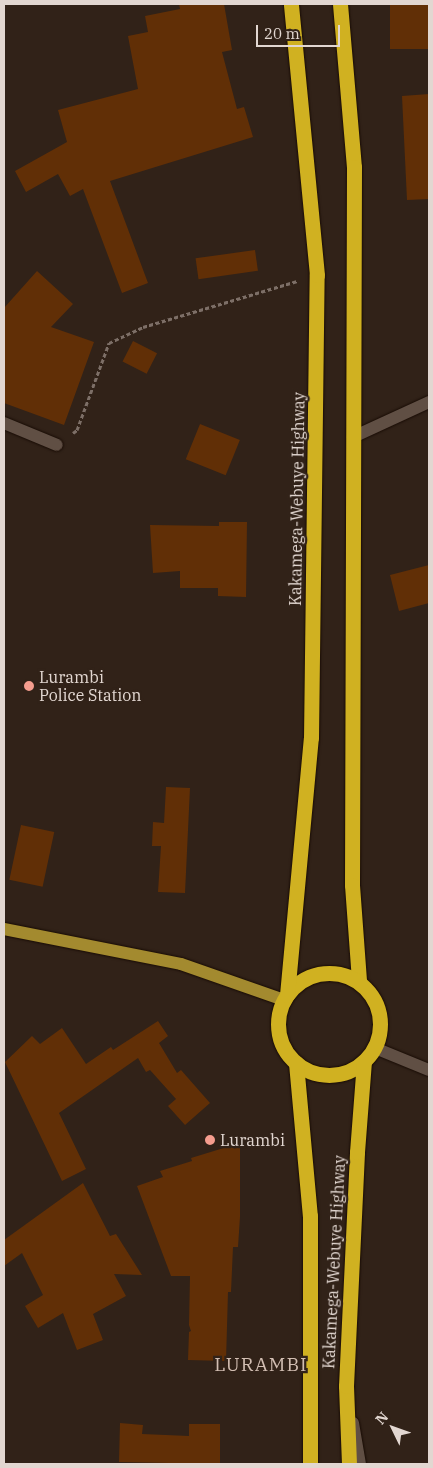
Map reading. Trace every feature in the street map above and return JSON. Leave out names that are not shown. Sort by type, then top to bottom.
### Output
[{"type":"highway","name":"Kakamega-Webuye Highway","points":[[285,997],[311,738],[316,275],[291,4]]},
{"type":"highway","points":[[340,4],[354,167],[352,885],[359,981]]},
{"type":"highway","points":[[329,972],[345,974],[359,981],[370,992],[378,1005],[380,1027],[375,1048],[364,1061],[352,1070],[338,1075],[323,1075],[308,1071],[296,1063],[284,1050],[279,1034],[278,1016],[285,997],[298,982],[312,975],[329,972]]},
{"type":"highway","name":"Kakamega-Webuye Highway","points":[[349,1464],[346,1386],[357,1152],[364,1061]]},
{"type":"highway","points":[[296,1063],[310,1216],[310,1464]]},
{"type":"main road","points":[[4,929],[181,964],[285,997]]},
{"type":"street","points":[[353,436],[429,402]]},
{"type":"street","points":[[4,423],[58,444]]},
{"type":"street","points":[[375,1048],[429,1070]]},
{"type":"street","points":[[346,1386],[360,1464]]},
{"type":"path","points":[[58,444],[77,430],[110,343],[143,327],[316,275]]},
{"type":"building","points":[[179,4],[224,4],[232,50],[222,52],[237,109],[244,107],[253,137],[110,181],[148,283],[122,293],[83,189],[70,196],[58,174],[26,192],[15,171],[67,142],[58,110],[138,89],[128,36],[148,32],[145,16],[180,9]]},
{"type":"building","points":[[390,4],[429,4],[429,49],[390,49]]},
{"type":"building","points":[[429,94],[429,199],[407,200],[402,96]]},
{"type":"building","points":[[255,250],[258,271],[199,279],[196,258]]},
{"type":"building","points":[[37,271],[73,304],[51,327],[94,342],[64,425],[4,403],[4,308]]},
{"type":"building","points":[[133,341],[157,353],[147,374],[123,361]]},
{"type":"building","points":[[200,424],[240,440],[226,475],[186,459]]},
{"type":"building","points":[[219,522],[247,522],[246,597],[218,596],[218,588],[180,588],[180,571],[153,573],[150,525],[219,526]]},
{"type":"building","points":[[429,565],[429,603],[399,611],[390,575]]},
{"type":"building","points":[[166,787],[190,788],[185,893],[158,892],[161,846],[152,846],[153,822],[164,823]]},
{"type":"building","points":[[21,825],[54,832],[43,887],[9,880]]},
{"type":"building","points":[[158,1021],[168,1036],[159,1043],[177,1073],[181,1070],[210,1103],[185,1125],[168,1106],[176,1099],[150,1070],[146,1072],[138,1058],[59,1113],[86,1169],[62,1181],[5,1062],[32,1036],[40,1044],[62,1028],[86,1064],[111,1047],[113,1050]]},
{"type":"building","points":[[240,1143],[240,1217],[238,1247],[233,1247],[231,1292],[228,1292],[226,1361],[188,1360],[189,1332],[191,1331],[189,1325],[190,1276],[171,1276],[137,1186],[163,1177],[160,1171],[192,1161],[191,1158]]},
{"type":"building","points":[[83,1183],[110,1236],[116,1234],[142,1275],[114,1274],[126,1296],[93,1314],[103,1340],[77,1350],[63,1313],[38,1328],[25,1306],[43,1295],[22,1253],[4,1266],[4,1240]]},
{"type":"building","points":[[120,1423],[143,1425],[142,1434],[189,1436],[189,1424],[220,1424],[220,1464],[119,1462]]},
{"type":"place","name":"Lurambi Police Station","points":[[29,686]]},
{"type":"place","name":"Lurambi","points":[[210,1140]]},
{"type":"district","name":"LURAMBI","points":[[261,1365]]}]
